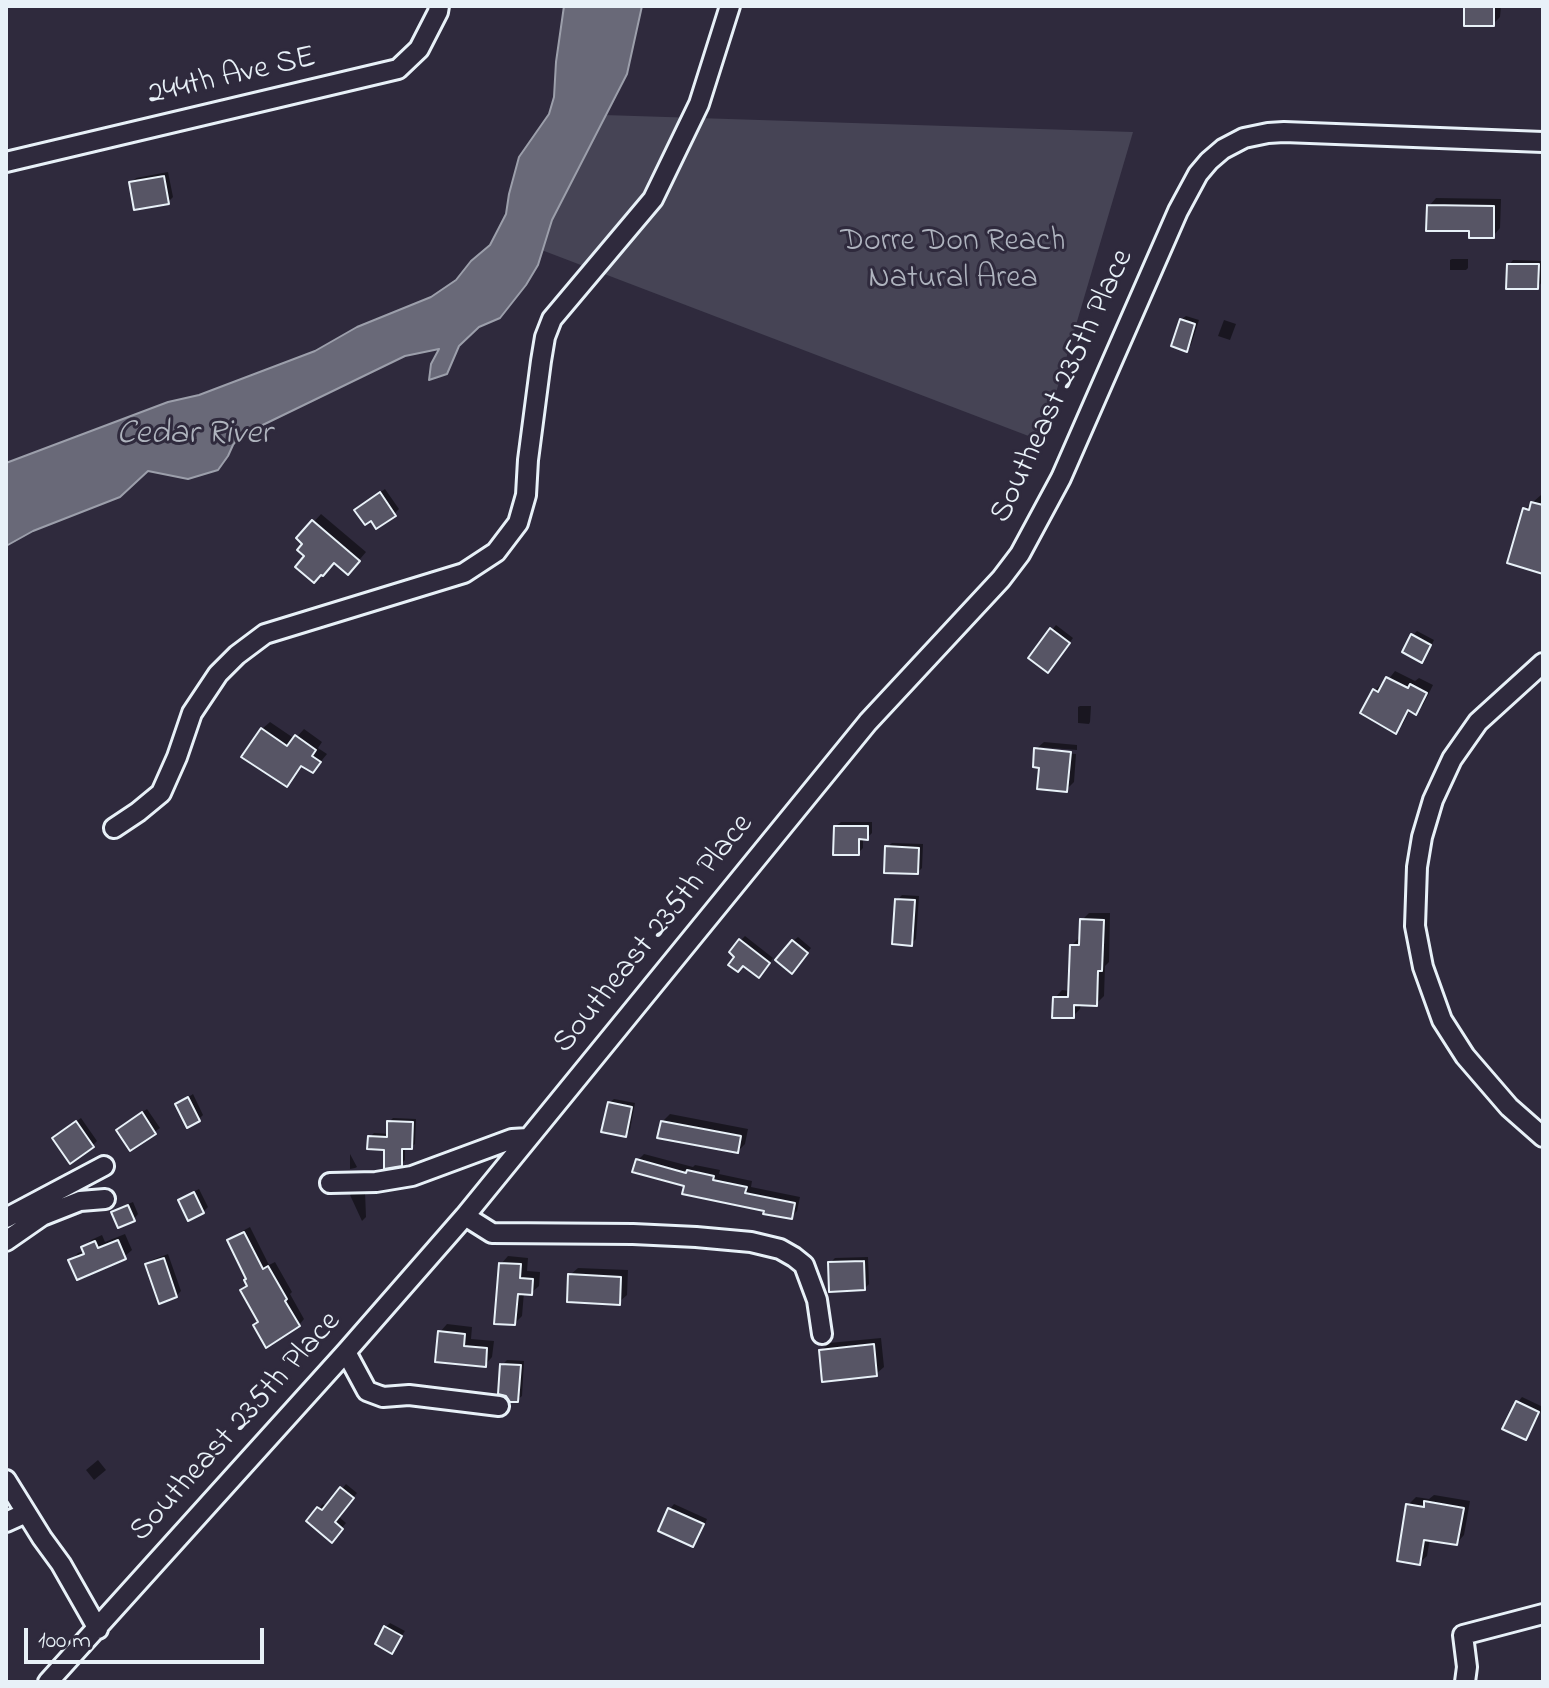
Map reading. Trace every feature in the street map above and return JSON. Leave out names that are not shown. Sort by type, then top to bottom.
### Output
[{"type":"street","name":"244th Ave SE","points":[[6,162],[398,69],[419,49],[439,6]]},
{"type":"street","points":[[114,828],[161,793],[192,713],[218,674],[246,648],[265,634],[464,573],[496,552],[518,523],[526,495],[545,337],[552,319],[653,199],[699,104],[730,6]]},
{"type":"street","name":"Southeast 235th Place","points":[[48,1682],[465,1216],[868,722],[1001,579],[1020,554],[1061,478],[1178,211],[1193,181],[1209,161],[1244,138],[1284,132],[1543,142]]},
{"type":"street","points":[[1543,663],[1478,722],[1452,759],[1433,800],[1422,837],[1417,867],[1415,926],[1423,967],[1442,1020],[1465,1056],[1509,1107],[1543,1137]]},
{"type":"street","points":[[330,1183],[376,1182],[412,1176],[512,1139],[528,1138]]},
{"type":"street","points":[[6,1218],[104,1166]]},
{"type":"street","points":[[6,1241],[42,1216],[80,1201],[105,1199]]},
{"type":"street","points":[[465,1216],[492,1233],[696,1237],[751,1242],[780,1249],[804,1265],[817,1300],[822,1334]]},
{"type":"street","points":[[346,1352],[367,1391],[383,1397],[409,1395],[499,1406]]},
{"type":"street","points":[[6,1480],[61,1564],[98,1629]]},
{"type":"street","points":[[6,1522],[26,1513]]},
{"type":"street","points":[[1465,1682],[1467,1667],[1463,1635],[1543,1614]]},
{"type":"green space","name":"Dorre Don Reach Natural Area","points":[[604,115],[1133,132],[1047,423],[1039,440],[539,249],[548,220]]},
{"type":"water","name":"Cedar River","points":[[564,6],[642,6],[627,74],[552,220],[538,265],[526,285],[500,318],[479,327],[459,346],[447,374],[429,380],[431,364],[439,349],[405,356],[240,436],[218,470],[188,479],[148,471],[120,497],[33,531],[6,546],[6,463],[315,351],[357,327],[431,297],[456,280],[471,261],[490,245],[506,214],[519,157],[549,114],[554,97]]},
{"type":"building","points":[[1464,6],[1494,6],[1494,26],[1464,26]]},
{"type":"building","points":[[164,176],[169,204],[134,210],[129,182]]},
{"type":"building","points":[[1427,205],[1494,206],[1494,238],[1469,238],[1469,231],[1426,231]]},
{"type":"building","points":[[1507,264],[1539,264],[1538,289],[1506,289]]},
{"type":"building","points":[[1180,319],[1195,324],[1187,352],[1171,346]]},
{"type":"building","points":[[380,492],[396,516],[376,529],[371,521],[365,525],[354,510]]},
{"type":"building","points":[[1531,502],[1543,505],[1543,574],[1507,563],[1523,508],[1529,510]]},
{"type":"building","points":[[312,520],[360,561],[348,575],[334,563],[314,583],[295,567],[304,556],[297,550],[302,544],[296,538]]},
{"type":"building","points":[[1050,628],[1070,643],[1048,673],[1028,658]]},
{"type":"building","points":[[1411,634],[1431,645],[1422,663],[1402,652]]},
{"type":"building","points":[[1386,677],[1427,693],[1416,715],[1408,710],[1396,734],[1360,713],[1373,689],[1378,692]]},
{"type":"building","points":[[261,728],[287,746],[295,735],[316,750],[312,756],[321,762],[313,773],[301,766],[287,787],[241,757]]},
{"type":"building","points":[[1034,748],[1071,752],[1067,792],[1037,789],[1039,768],[1033,767]]},
{"type":"building","points":[[834,826],[868,826],[868,840],[859,839],[859,855],[833,855]]},
{"type":"building","points":[[885,846],[919,848],[918,874],[884,873]]},
{"type":"building","points":[[895,899],[915,900],[912,946],[892,944]]},
{"type":"building","points":[[1080,919],[1104,920],[1097,1006],[1074,1005],[1074,1018],[1052,1018],[1053,997],[1068,997],[1070,945],[1079,945]]},
{"type":"building","points":[[739,939],[770,963],[759,978],[743,966],[738,972],[728,965],[734,957],[729,952]]},
{"type":"building","points":[[792,940],[808,953],[792,974],[775,960]]},
{"type":"building","points":[[188,1097],[200,1121],[187,1128],[175,1104]]},
{"type":"building","points":[[608,1102],[632,1107],[626,1137],[601,1132]]},
{"type":"building","points":[[142,1112],[156,1134],[130,1151],[116,1130]]},
{"type":"building","points":[[76,1121],[94,1147],[70,1164],[52,1138]]},
{"type":"building","points":[[387,1121],[413,1122],[412,1149],[402,1149],[402,1166],[384,1169],[384,1150],[367,1149],[368,1136],[387,1137]]},
{"type":"building","points":[[661,1121],[741,1136],[738,1153],[657,1138]]},
{"type":"building","points":[[636,1159],[686,1173],[687,1170],[714,1176],[713,1180],[747,1187],[745,1193],[795,1203],[792,1219],[682,1194],[684,1186],[632,1172]]},
{"type":"building","points":[[194,1192],[204,1213],[188,1221],[178,1200]]},
{"type":"building","points":[[128,1205],[135,1221],[118,1228],[111,1212]]},
{"type":"building","points":[[244,1232],[263,1269],[268,1266],[300,1326],[266,1348],[253,1325],[258,1322],[240,1290],[247,1286],[246,1279],[227,1240]]},
{"type":"building","points":[[118,1240],[126,1259],[77,1280],[68,1260],[84,1254],[81,1247],[95,1241],[98,1248]]},
{"type":"building","points":[[164,1258],[177,1297],[159,1304],[145,1264]]},
{"type":"building","points":[[864,1261],[865,1290],[829,1292],[828,1262]]},
{"type":"building","points":[[499,1263],[521,1264],[520,1278],[533,1279],[532,1295],[518,1294],[515,1325],[494,1324]]},
{"type":"building","points":[[568,1274],[621,1277],[620,1305],[567,1302]]},
{"type":"building","points":[[438,1331],[465,1334],[464,1346],[487,1348],[486,1367],[435,1362]]},
{"type":"building","points":[[874,1344],[877,1376],[822,1382],[819,1350]]},
{"type":"building","points":[[500,1364],[521,1365],[518,1402],[510,1402],[506,1396],[498,1394]]},
{"type":"building","points":[[1516,1401],[1539,1412],[1526,1440],[1502,1429]]},
{"type":"building","points":[[340,1487],[354,1498],[335,1522],[343,1529],[332,1543],[306,1521],[317,1507],[322,1510]]},
{"type":"building","points":[[1424,1501],[1464,1508],[1457,1545],[1424,1540],[1420,1565],[1397,1561],[1406,1504],[1424,1507]]},
{"type":"building","points":[[668,1508],[704,1524],[693,1547],[658,1531]]},
{"type":"building","points":[[384,1626],[402,1636],[392,1654],[375,1644]]}]
